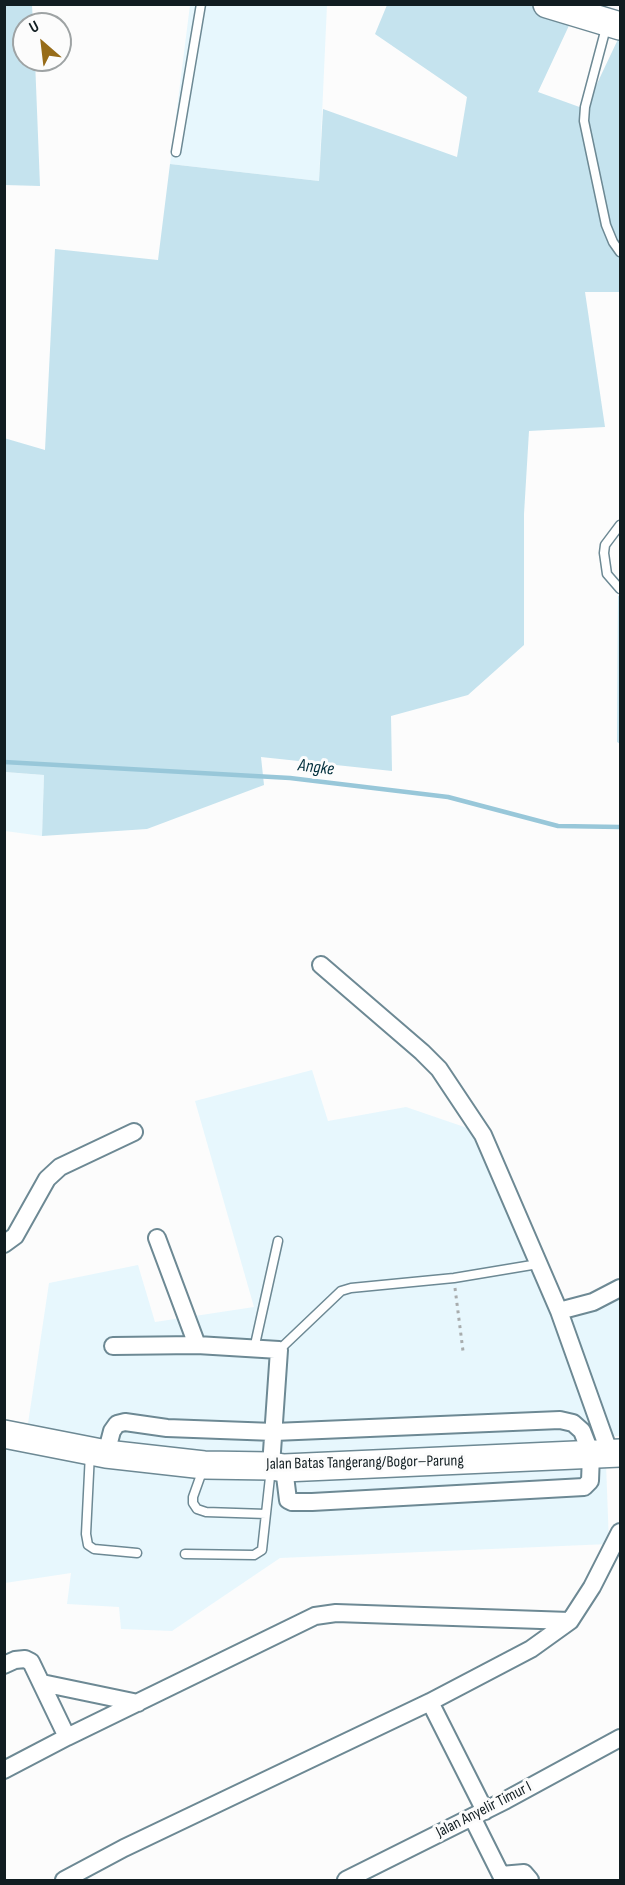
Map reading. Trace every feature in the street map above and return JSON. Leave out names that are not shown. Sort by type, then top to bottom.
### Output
[{"type":"main road","points":[[552,5],[614,24]]},
{"type":"main road","name":"Jalan Batas Tangerang/Bogor–Parung","points":[[4,1434],[98,1452],[204,1466],[278,1467],[607,1454]]},
{"type":"street","points":[[321,966],[439,1069],[483,1136],[560,1311],[607,1454]]},
{"type":"street","points":[[4,1244],[15,1236],[47,1179],[60,1167],[134,1132]]},
{"type":"street","points":[[157,1238],[197,1345]]},
{"type":"street","points":[[560,1311],[593,1302],[621,1288]]},
{"type":"street","points":[[113,1346],[197,1345],[279,1350],[274,1432],[278,1467]]},
{"type":"street","points":[[98,1452],[117,1424],[125,1422],[167,1428],[274,1432],[560,1420],[573,1423],[607,1454]]},
{"type":"street","points":[[64,1881],[124,1848],[430,1702],[531,1649],[570,1621],[592,1587],[621,1532]]},
{"type":"street","points":[[4,1770],[315,1616],[336,1613],[570,1621]]},
{"type":"street","points":[[4,1665],[15,1660],[26,1659],[31,1662],[67,1737]]},
{"type":"street","points":[[42,1683],[138,1703]]},
{"type":"street","points":[[430,1702],[478,1814],[495,1878],[524,1873],[530,1881]]},
{"type":"street","name":"Jalan Anyelir Timur I","points":[[346,1881],[621,1738]]},
{"type":"lane","points":[[176,152],[201,4]]},
{"type":"lane","points":[[614,24],[585,107],[584,122],[606,225],[613,242],[621,252]]},
{"type":"lane","points":[[621,525],[613,532],[605,545],[604,553],[607,574],[621,589]]},
{"type":"lane","points":[[254,1349],[278,1241]]},
{"type":"lane","points":[[279,1350],[340,1291],[454,1278],[538,1264]]},
{"type":"lane","points":[[98,1452],[87,1534],[88,1545],[94,1549],[137,1553]]},
{"type":"lane","points":[[204,1466],[193,1497],[193,1503],[197,1509],[206,1512],[266,1514]]},
{"type":"lane","points":[[185,1554],[255,1555],[262,1550],[266,1514],[278,1467]]},
{"type":"path","points":[[454,1278],[463,1352]]},
{"type":"shaded area","points":[[5,4],[32,5],[32,12],[12,12],[12,72],[35,72],[40,186],[5,185]]},
{"type":"shaded area","points":[[190,5],[327,5],[319,181],[170,164]]},
{"type":"shaded area","points":[[387,5],[539,5],[573,17],[538,92],[585,109],[620,35],[620,292],[585,292],[605,427],[529,431],[524,514],[524,645],[468,695],[391,716],[392,771],[261,757],[264,785],[147,829],[42,836],[44,775],[5,772],[4,438],[45,450],[55,249],[158,260],[170,164],[319,181],[323,109],[457,157],[467,97],[375,34]]},
{"type":"shaded area","points":[[620,595],[620,744],[617,742],[618,596]]},
{"type":"shaded area","points":[[4,772],[44,775],[42,836],[5,831]]},
{"type":"shaded area","points":[[312,1070],[328,1121],[406,1107],[479,1132],[554,1308],[620,1297],[620,1436],[605,1436],[609,1544],[280,1558],[172,1631],[121,1629],[119,1607],[67,1604],[71,1573],[5,1583],[5,1432],[26,1437],[49,1283],[138,1265],[155,1322],[254,1307],[195,1101]]},
{"type":"waterway","name":"Angke","points":[[4,762],[290,778],[448,797],[558,826],[620,827]]}]
